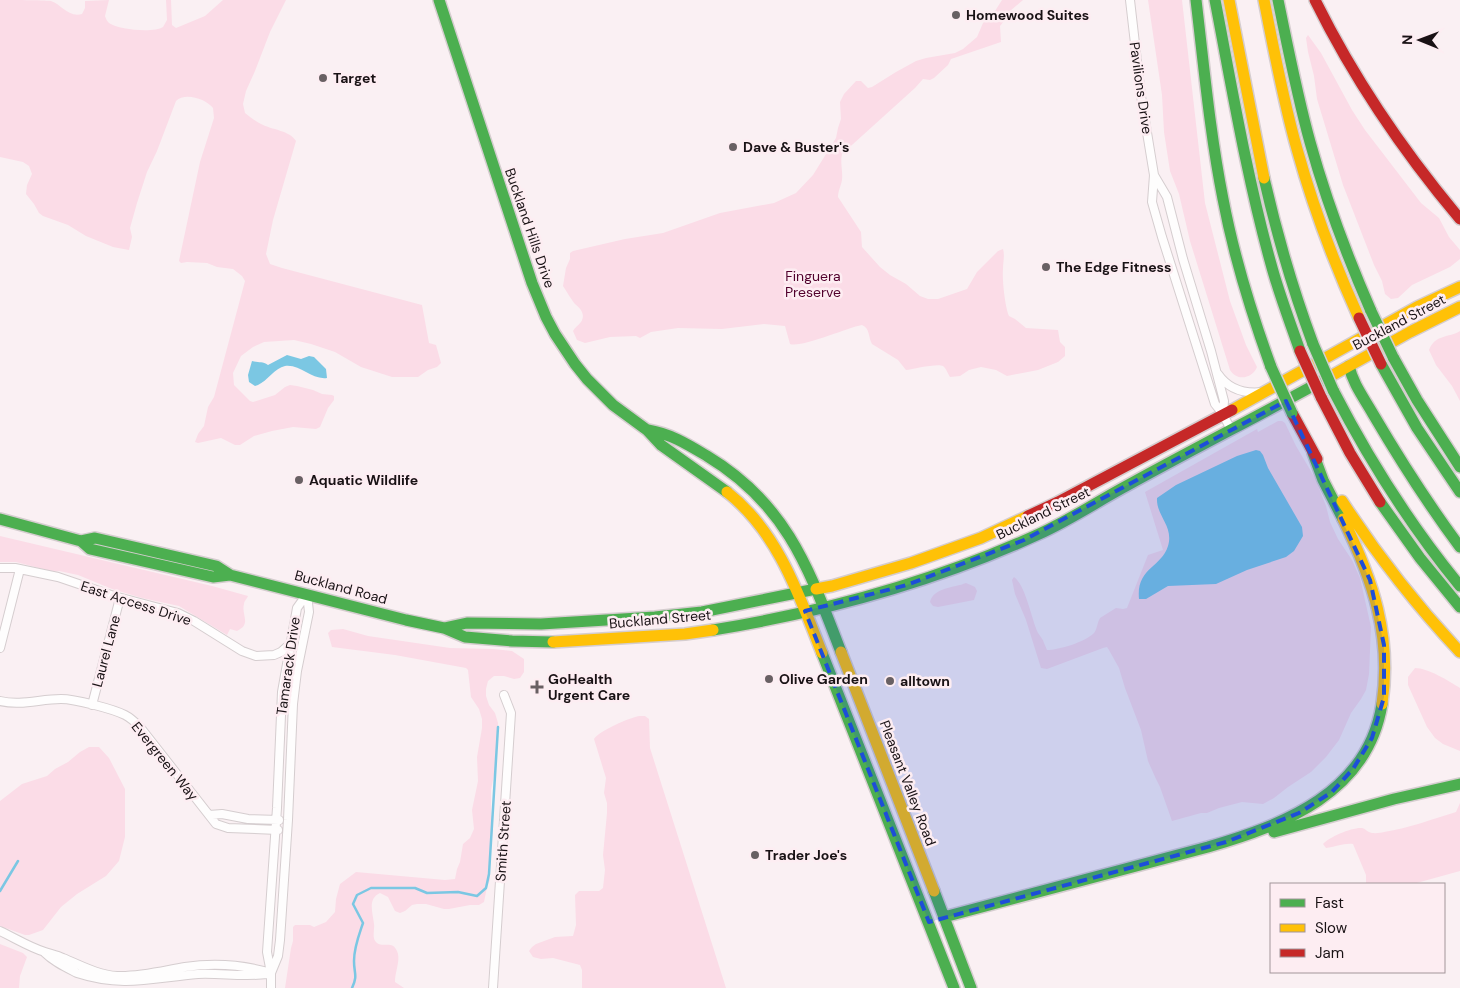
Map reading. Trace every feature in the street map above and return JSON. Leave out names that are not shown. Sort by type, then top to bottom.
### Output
[{"type":"main road","name":"Buckland Hills Drive","points":[[439,0],[532,284],[545,317],[564,350],[592,384],[620,410],[648,430],[659,444],[722,487],[748,510],[778,550],[798,593]]},
{"type":"main road","points":[[1196,0],[1214,148],[1224,203],[1243,284],[1271,367],[1292,413],[1342,501],[1379,556],[1415,602],[1460,652]]},
{"type":"main road","points":[[1215,0],[1260,226],[1278,288],[1300,351],[1348,450],[1384,508],[1421,561],[1460,607]]},
{"type":"main road","points":[[1229,0],[1274,224],[1289,278],[1313,344],[1333,390],[1362,445],[1391,493],[1426,544],[1460,586]]},
{"type":"main road","points":[[1264,0],[1287,109],[1305,179],[1333,259],[1358,318],[1381,364],[1417,428],[1460,492]]},
{"type":"main road","points":[[1278,0],[1298,97],[1315,162],[1336,227],[1371,311],[1393,357],[1428,419],[1460,467]]},
{"type":"main road","points":[[1315,0],[1343,56],[1373,106],[1412,162],[1460,219]]},
{"type":"main road","name":"Buckland Street","points":[[602,620],[655,618],[702,612],[817,589],[890,570],[975,540],[1058,502],[1224,414],[1417,307],[1460,287]]},
{"type":"main road","name":"Buckland Street","points":[[601,640],[697,633],[824,607],[907,585],[982,558],[1068,520],[1416,329],[1460,307]]},
{"type":"main road","points":[[1340,350],[1349,366],[1354,382],[1393,450],[1460,547]]},
{"type":"main road","points":[[1349,366],[1361,378],[1426,486],[1460,532]]},
{"type":"main road","name":"Buckland Hills Drive","points":[[648,430],[667,434],[701,452],[753,490],[766,503],[786,530],[806,563],[817,589]]},
{"type":"main road","points":[[1238,838],[1300,813],[1332,792],[1363,754],[1376,728],[1382,707],[1385,658],[1375,596],[1360,556],[1320,474],[1313,452]]},
{"type":"main road","name":"Buckland Road","points":[[0,519],[81,541],[90,549],[212,577],[230,575],[444,628],[464,637],[526,642],[601,640]]},
{"type":"main road","points":[[975,540],[982,558]]},
{"type":"main road","name":"Pleasant Valley Road","points":[[817,589],[971,988]]},
{"type":"main road","points":[[798,593],[954,988]]},
{"type":"main road","name":"Buckland Road","points":[[444,628],[468,623],[525,624],[602,620]]},
{"type":"main road","points":[[584,640],[586,621]]},
{"type":"main road","points":[[864,759],[882,759]]},
{"type":"main road","points":[[929,922],[1238,838],[1280,831],[1394,798],[1460,784]]},
{"type":"street","name":"Pavilions Drive","points":[[1130,0],[1154,175],[1152,202],[1215,404],[1224,414],[1232,430]]},
{"type":"street","name":"Pavilions Drive","points":[[1154,175],[1166,197],[1217,373],[1224,401],[1224,414]]},
{"type":"street","points":[[1168,256],[1183,259]]},
{"type":"street","points":[[1217,373],[1225,383],[1236,390],[1266,391]]},
{"type":"street","name":"East Access Drive","points":[[0,568],[20,569],[65,579],[120,598],[183,615],[253,656],[274,655],[290,644]]},
{"type":"street","points":[[0,648],[20,569]]},
{"type":"street","name":"Tamarack Drive","points":[[272,973],[267,952],[276,820],[281,701],[297,608],[307,594]]},
{"type":"street","name":"Tamarack Drive","points":[[272,973],[279,949],[288,830],[293,704],[309,612],[307,594]]},
{"type":"street","name":"Laurel Lane","points":[[92,705],[120,598]]},
{"type":"street","name":"Smith Street","points":[[493,988],[511,713],[504,695]]},
{"type":"street","name":"Evergreen Way","points":[[0,701],[22,704],[68,700],[121,713],[136,722],[215,823],[222,827],[288,830]]},
{"type":"street","points":[[209,815],[222,814],[248,819],[288,820]]},
{"type":"street","points":[[270,907],[282,908]]},
{"type":"street","points":[[2,932],[44,952],[55,954],[102,973],[137,982],[199,974],[252,976],[272,973],[271,988]]},
{"type":"highlighted area","points":[[1286,401],[1370,580],[1384,645],[1384,697],[1372,738],[1353,769],[1332,792],[1299,813],[1226,842],[929,922],[805,611],[907,585],[1024,540]]},
{"type":"green space","points":[[0,0],[51,1],[69,13],[77,15],[82,14],[85,8],[85,1],[109,0],[105,16],[109,23],[128,29],[152,30],[163,27],[167,20],[166,0],[171,0],[172,25],[176,28],[205,16],[223,0],[286,0],[270,32],[246,91],[243,104],[245,113],[253,119],[293,137],[296,141],[273,220],[266,254],[270,264],[422,305],[429,343],[436,345],[441,363],[418,377],[392,377],[361,367],[335,352],[311,344],[294,340],[264,342],[241,356],[233,373],[234,385],[253,402],[275,395],[290,385],[332,395],[334,400],[328,408],[320,427],[316,429],[293,427],[272,431],[254,436],[240,445],[235,445],[221,438],[195,442],[204,426],[208,407],[214,397],[245,281],[233,269],[217,267],[207,263],[181,263],[179,261],[200,162],[214,118],[213,108],[201,99],[185,97],[176,101],[147,172],[137,203],[130,228],[132,237],[129,250],[113,247],[86,236],[68,225],[43,216],[26,194],[27,185],[32,174],[29,166],[23,162],[0,157]]},
{"type":"green space","name":"Finguera Preserve","points":[[1002,0],[1023,0],[1010,11],[1000,26],[1001,42],[951,59],[948,65],[934,78],[930,80],[923,79],[842,154],[842,180],[838,197],[861,232],[862,247],[890,275],[906,284],[920,296],[928,299],[938,299],[967,289],[977,272],[998,251],[1003,249],[1003,286],[1009,316],[1026,328],[1058,330],[1060,342],[1065,347],[1065,356],[1058,362],[1038,370],[1007,376],[996,370],[981,367],[969,370],[960,376],[950,377],[944,367],[940,365],[906,370],[898,360],[872,344],[868,330],[862,325],[814,341],[796,344],[790,344],[785,326],[764,324],[722,329],[678,328],[651,332],[640,338],[636,336],[610,337],[585,343],[577,340],[573,331],[581,322],[583,314],[563,286],[570,253],[625,239],[663,233],[720,213],[774,203],[796,193],[813,175],[836,138],[841,119],[840,102],[844,94],[856,81],[861,81],[868,88],[872,87],[916,61],[955,53],[963,49],[977,37],[983,23],[995,11]]},
{"type":"green space","points":[[1148,0],[1182,0],[1205,203],[1230,301],[1246,345],[1257,367],[1249,376],[1237,376],[1230,370],[1190,241],[1179,194],[1170,171],[1164,132],[1162,95]]},
{"type":"green space","points":[[1308,35],[1321,53],[1365,130],[1421,203],[1439,218],[1449,237],[1460,250],[1460,259],[1450,267],[1412,285],[1398,298],[1391,299],[1385,294],[1382,281],[1343,185],[1317,99],[1306,38]]},
{"type":"green space","points":[[1460,331],[1460,401],[1452,386],[1436,365],[1429,350],[1435,341]]},
{"type":"green space","points":[[1278,421],[1285,423],[1315,478],[1330,522],[1360,578],[1371,627],[1369,674],[1366,690],[1351,713],[1339,740],[1326,757],[1311,772],[1274,798],[1263,804],[1242,802],[1172,821],[1148,761],[1141,730],[1119,668],[1109,650],[1107,647],[1103,648],[1047,669],[1041,668],[1026,620],[1015,594],[1012,580],[1014,577],[1022,587],[1035,627],[1047,650],[1072,645],[1085,639],[1095,632],[1100,618],[1116,608],[1127,608],[1148,555],[1163,550],[1145,492],[1257,429],[1258,432]]},
{"type":"green space","points":[[0,536],[248,596],[243,608],[244,625],[237,631],[230,629],[227,635],[179,606],[112,589],[78,575],[59,571],[54,572],[16,562],[0,562]]},
{"type":"green space","points":[[966,583],[975,587],[977,591],[974,600],[938,607],[933,606],[930,602],[936,593]]},
{"type":"green space","points":[[343,629],[368,636],[450,648],[512,651],[524,659],[524,672],[520,678],[494,676],[488,681],[486,689],[489,705],[495,713],[498,723],[495,770],[491,790],[493,831],[489,860],[490,880],[484,902],[479,905],[449,909],[417,904],[400,913],[395,911],[388,897],[380,893],[373,899],[374,939],[377,943],[393,946],[397,951],[395,982],[404,988],[285,988],[293,941],[293,927],[295,925],[310,925],[314,927],[326,922],[335,912],[340,884],[356,872],[445,880],[455,879],[463,844],[470,838],[474,829],[472,810],[478,781],[477,757],[482,719],[479,709],[471,697],[468,670],[466,668],[395,655],[332,647],[328,633],[331,630]]},
{"type":"green space","points":[[1415,668],[1432,672],[1460,688],[1460,751],[1443,744],[1435,738],[1427,727],[1408,685],[1408,677]]},
{"type":"green space","points":[[639,716],[645,716],[649,719],[650,748],[726,988],[582,988],[582,970],[580,965],[553,958],[541,959],[533,957],[529,951],[536,944],[555,937],[573,936],[576,925],[575,895],[579,891],[599,891],[603,888],[605,870],[603,855],[607,813],[604,793],[606,778],[594,739],[608,729]]},
{"type":"green space","points":[[89,747],[99,747],[109,758],[125,789],[125,837],[119,861],[106,876],[77,894],[61,907],[43,930],[25,935],[0,926],[0,801],[22,784],[47,776]]},
{"type":"green space","points":[[1460,803],[1460,871],[1417,883],[1366,883],[1366,875],[1353,844],[1326,848],[1323,844],[1335,836],[1353,829],[1362,828],[1371,833],[1379,833],[1456,812]]},
{"type":"green space","points":[[0,944],[23,953],[27,957],[20,976],[19,988],[0,988]]},
{"type":"water","points":[[287,355],[301,359],[309,356],[314,357],[326,369],[327,378],[316,377],[296,367],[285,366],[278,369],[258,385],[255,386],[249,382],[248,375],[252,361],[268,365]]},
{"type":"water","points":[[1256,450],[1260,451],[1263,455],[1268,468],[1302,527],[1303,536],[1294,551],[1286,557],[1247,570],[1216,584],[1168,586],[1146,599],[1139,599],[1141,581],[1145,574],[1165,553],[1168,546],[1169,533],[1159,510],[1157,498],[1176,485],[1237,456]]},
{"type":"waterway","points":[[352,988],[355,977],[355,951],[363,923],[353,904],[357,895],[371,888],[415,888],[427,893],[458,892],[477,896],[486,888],[489,874],[498,727]]},
{"type":"waterway","points":[[0,891],[18,861]]},
{"type":"traffic: fast","points":[[439,0],[532,283],[555,334],[587,379],[613,405],[647,430],[661,445],[727,492]]},
{"type":"traffic: fast","points":[[1196,0],[1218,175],[1227,221],[1244,284],[1271,367]]},
{"type":"traffic: fast","points":[[1215,0],[1240,133],[1262,232],[1300,351]]},
{"type":"traffic: fast","points":[[1278,0],[1301,107],[1316,164],[1337,228],[1371,311]]},
{"type":"traffic: fast","points":[[1264,178],[1286,262],[1313,344]]},
{"type":"traffic: fast","points":[[1371,311],[1393,357]]},
{"type":"traffic: fast","points":[[1313,344],[1333,390]]},
{"type":"traffic: fast","points":[[1393,357],[1417,400],[1460,467]]},
{"type":"traffic: fast","points":[[1381,364],[1417,428],[1460,492]]},
{"type":"traffic: fast","points":[[1349,366],[1359,391],[1393,448],[1460,547]]},
{"type":"traffic: fast","points":[[1271,367],[1292,413]]},
{"type":"traffic: fast","points":[[713,630],[796,614],[879,593],[1000,551],[1062,523],[1153,471],[1331,376]]},
{"type":"traffic: fast","points":[[1333,390],[1361,442],[1407,516],[1460,586]]},
{"type":"traffic: fast","points":[[648,430],[672,437],[707,456],[734,475],[757,495],[776,517],[806,566],[841,652]]},
{"type":"traffic: fast","points":[[1313,453],[1323,480],[1343,519]]},
{"type":"traffic: fast","points":[[1380,502],[1420,558],[1460,607]]},
{"type":"traffic: fast","points":[[0,519],[81,541],[95,538],[216,566],[230,575]]},
{"type":"traffic: fast","points":[[81,541],[90,549],[213,577],[230,575],[444,628],[465,637],[553,642]]},
{"type":"traffic: fast","points":[[444,628],[467,623],[541,624],[655,617],[702,612],[816,589]]},
{"type":"traffic: fast","points":[[822,653],[954,988]]},
{"type":"traffic: fast","points":[[944,917],[1208,847],[1265,828],[1293,816],[1318,801],[1341,783],[1360,761],[1374,735],[1382,704]]},
{"type":"traffic: fast","points":[[1274,832],[1394,799],[1460,784]]},
{"type":"traffic: fast","points":[[934,891],[971,988]]},
{"type":"traffic: slow","points":[[1229,0],[1264,178]]},
{"type":"traffic: slow","points":[[1264,0],[1283,94],[1303,171],[1325,235],[1359,318]]},
{"type":"traffic: slow","points":[[1232,410],[1417,307],[1460,287]]},
{"type":"traffic: slow","points":[[1331,376],[1410,332],[1460,307]]},
{"type":"traffic: slow","points":[[727,492],[745,508],[773,545],[805,609],[822,653]]},
{"type":"traffic: slow","points":[[1342,501],[1398,579],[1460,652]]},
{"type":"traffic: slow","points":[[816,589],[911,563],[981,538],[1028,516]]},
{"type":"traffic: slow","points":[[1343,519],[1363,564],[1378,609],[1384,655],[1382,704]]},
{"type":"traffic: slow","points":[[553,642],[685,634],[713,630]]},
{"type":"traffic: slow","points":[[841,652],[934,891]]},
{"type":"traffic: jam","points":[[1315,0],[1363,87],[1418,167],[1460,219]]},
{"type":"traffic: jam","points":[[1359,318],[1381,364]]},
{"type":"traffic: jam","points":[[1300,351],[1321,397]]},
{"type":"traffic: jam","points":[[1321,397],[1350,453],[1380,502]]},
{"type":"traffic: jam","points":[[1028,516],[1232,410]]},
{"type":"traffic: jam","points":[[1292,413],[1317,459]]},
{"type":"place","name":"Homewood Suites","points":[[956,15]]},
{"type":"place","name":"Target","points":[[323,78]]},
{"type":"place","name":"Dave & Buster's","points":[[733,147]]},
{"type":"place","name":"The Edge Fitness","points":[[1046,267]]},
{"type":"place","name":"Aquatic Wildlife","points":[[299,480]]},
{"type":"place","name":"Olive Garden","points":[[769,679]]},
{"type":"place","name":"alltown","points":[[890,681]]},
{"type":"place","name":"GoHealth Urgent Care","points":[[537,687]]},
{"type":"place","name":"Trader Joe's","points":[[755,855]]}]
